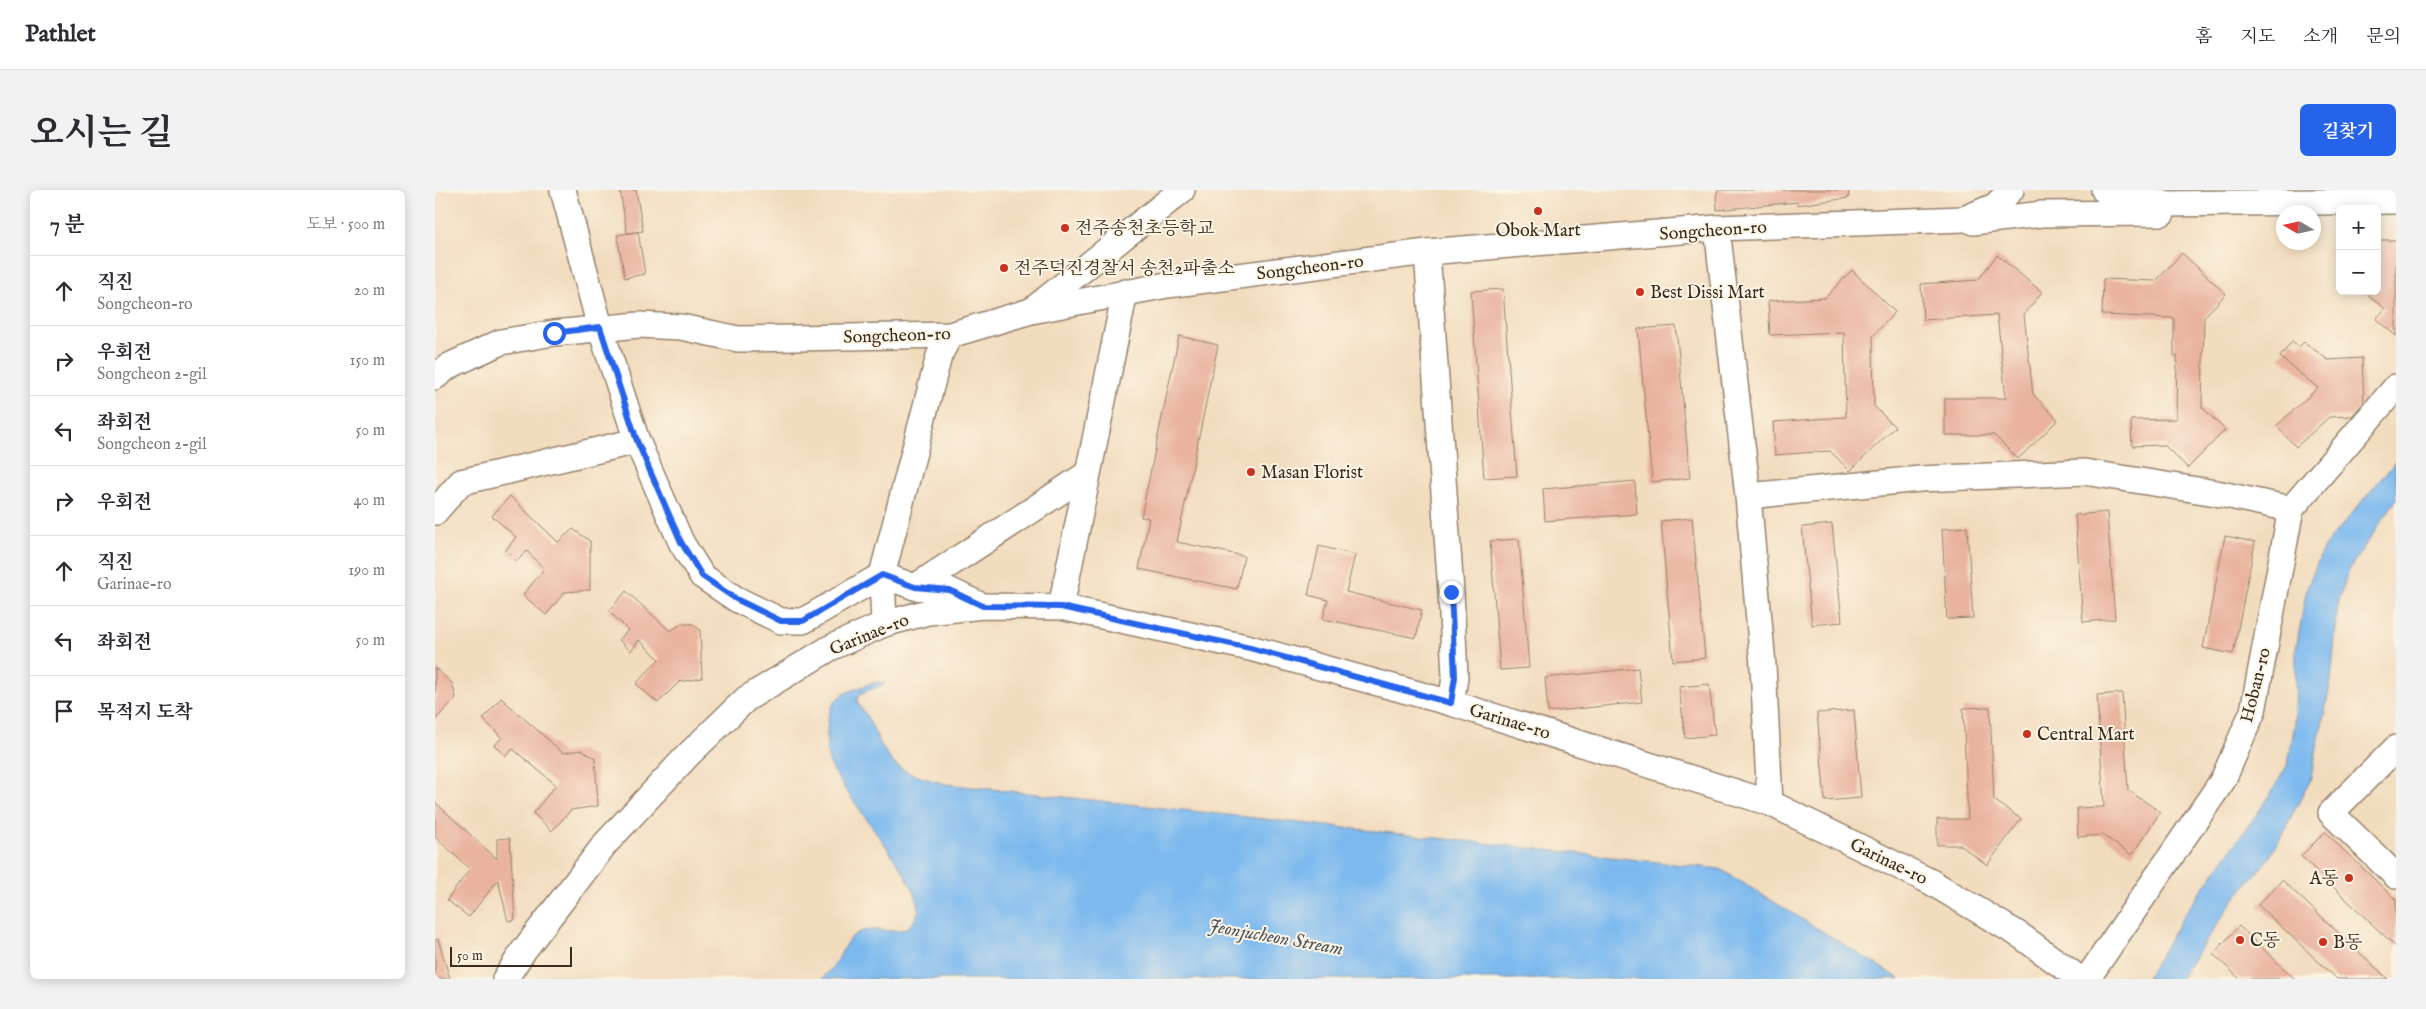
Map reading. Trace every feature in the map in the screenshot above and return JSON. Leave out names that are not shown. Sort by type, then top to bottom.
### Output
[{"type":"street","points":[[563,190],[600,327],[637,441],[681,542],[702,576],[736,599],[781,621],[803,621],[882,575]]},
{"type":"street","points":[[1031,311],[1182,190]]},
{"type":"street","name":"Songcheon-ro","points":[[435,376],[458,361],[501,342],[600,327],[639,324],[681,327],[738,338],[950,335],[1031,311],[1125,292],[1427,252],[1717,228],[1964,219],[1995,206],[2011,190]]},
{"type":"street","points":[[2104,190],[2165,204],[2396,201]]},
{"type":"street","points":[[1964,219],[1973,222],[2043,214],[2161,214],[2165,204]]},
{"type":"street","points":[[1717,228],[1748,496],[1763,665],[1770,803]]},
{"type":"street","points":[[1427,252],[1451,592],[1455,677],[1451,703]]},
{"type":"street","points":[[1061,607],[1125,292]]},
{"type":"street","points":[[884,624],[882,575],[939,356],[950,335]]},
{"type":"street","points":[[1748,496],[1920,480],[2084,472],[2216,493],[2291,509],[2396,387]]},
{"type":"street","points":[[435,512],[461,482],[637,441]]},
{"type":"street","points":[[915,587],[1087,474]]},
{"type":"street","name":"Hoban-ro","points":[[2087,979],[2223,780],[2253,711],[2291,509]]},
{"type":"street","points":[[882,575],[915,587],[949,590],[983,606]]},
{"type":"street","name":"Garinae-ro","points":[[505,979],[524,950],[605,844],[688,755],[746,699],[830,648],[884,624],[928,612],[983,606],[1061,607],[1250,648],[1451,703],[1770,803],[1931,882],[2021,936],[2080,979]]},
{"type":"street","points":[[2396,748],[2331,814],[2396,876]]},
{"type":"water","points":[[2396,461],[2396,500],[2353,563],[2347,574],[2338,605],[2331,681],[2310,781],[2270,857],[2233,901],[2180,979],[2146,979],[2184,915],[2267,800],[2288,764],[2295,723],[2296,649],[2307,588],[2324,547]]},
{"type":"water","name":"Jeonjucheon Stream","points":[[876,682],[883,682],[885,684],[861,693],[857,699],[890,759],[905,771],[945,784],[1720,869],[1900,979],[822,979],[835,964],[850,938],[871,930],[890,931],[906,928],[913,922],[918,912],[917,900],[910,883],[850,796],[830,763],[827,752],[828,720],[834,703],[839,697],[854,689]]},
{"type":"building","points":[[620,190],[636,190],[643,231],[627,233]]},
{"type":"building","points":[[1718,190],[1848,190],[1849,198],[1797,205],[1797,202],[1717,210],[1716,196]]},
{"type":"building","points":[[638,232],[645,274],[625,278],[617,235]]},
{"type":"building","points":[[2381,240],[2396,240],[2396,336],[2376,319],[2385,309],[2369,295],[2381,295]]},
{"type":"building","points":[[2182,253],[2226,294],[2204,317],[2202,407],[2225,430],[2188,468],[2164,445],[2132,446],[2131,420],[2176,419],[2177,356],[2174,356],[2174,318],[2102,315],[2103,279],[2156,281]]},
{"type":"building","points":[[1997,255],[2042,292],[2024,315],[2033,394],[2058,420],[2018,459],[1994,435],[1945,435],[1945,398],[2006,398],[1997,315],[1923,320],[1921,284],[1978,280]]},
{"type":"building","points":[[1852,270],[1895,312],[1873,336],[1874,406],[1895,427],[1850,471],[1830,451],[1775,455],[1773,422],[1846,417],[1844,332],[1770,335],[1768,301],[1825,298]]},
{"type":"building","points":[[1503,289],[1517,476],[1484,478],[1471,291]]},
{"type":"building","points":[[1676,326],[1690,478],[1652,482],[1638,329]]},
{"type":"building","points":[[1179,336],[1218,345],[1177,542],[1244,556],[1237,589],[1139,569],[1149,518],[1141,517]]},
{"type":"building","points":[[2292,341],[2299,347],[2304,342],[2328,360],[2362,358],[2364,402],[2352,416],[2329,417],[2296,447],[2276,426],[2318,388],[2280,357]]},
{"type":"building","points":[[1635,481],[1637,514],[1545,521],[1543,489]]},
{"type":"building","points":[[510,496],[558,542],[573,529],[590,541],[590,590],[565,592],[546,615],[523,595],[544,569],[527,551],[517,561],[506,550],[516,537],[492,516]]},
{"type":"building","points":[[2107,512],[2115,619],[2083,622],[2075,515]]},
{"type":"building","points":[[1692,518],[1705,658],[1673,661],[1661,521]]},
{"type":"building","points":[[1832,524],[1842,622],[1812,625],[1802,527]]},
{"type":"building","points":[[1967,527],[1973,618],[1947,619],[1942,529]]},
{"type":"building","points":[[2225,536],[2255,542],[2233,654],[2203,648]]},
{"type":"building","points":[[1519,539],[1529,668],[1500,670],[1490,541]]},
{"type":"building","points":[[1319,546],[1355,555],[1346,592],[1422,610],[1416,638],[1323,619],[1328,600],[1308,595]]},
{"type":"building","points":[[626,591],[670,631],[681,624],[693,624],[700,630],[702,678],[679,682],[658,703],[636,684],[659,659],[639,640],[631,651],[619,640],[628,630],[609,611]]},
{"type":"building","points":[[435,668],[452,683],[456,698],[435,720]]},
{"type":"building","points":[[1638,668],[1642,702],[1548,712],[1545,678]]},
{"type":"building","points":[[1709,684],[1715,735],[1685,738],[1679,687]]},
{"type":"building","points":[[2122,693],[2128,790],[2160,812],[2132,855],[2102,835],[2078,837],[2077,808],[2104,807],[2097,695]]},
{"type":"building","points":[[501,698],[563,753],[581,750],[595,758],[598,806],[571,810],[552,831],[533,813],[556,785],[513,749],[505,756],[494,745],[502,738],[483,719]]},
{"type":"building","points":[[1990,707],[1994,800],[2021,819],[1987,865],[1960,845],[1937,845],[1937,819],[1968,819],[1963,708]]},
{"type":"building","points":[[1854,710],[1861,798],[1825,801],[1817,713]]},
{"type":"building","points":[[435,802],[497,859],[497,839],[510,838],[515,920],[508,921],[498,880],[469,917],[447,900],[470,869],[435,837]]},
{"type":"building","name":"A동","points":[[2325,832],[2396,900],[2396,947],[2301,856]]},
{"type":"building","name":"B동","points":[[2282,880],[2388,979],[2337,979],[2258,905]]},
{"type":"building","name":"C동","points":[[2239,926],[2295,979],[2240,979],[2213,954]]},
{"type":"building","points":[[438,939],[450,979],[435,979],[435,940]]},
{"type":"place","name":"Obok Mart","points":[[1538,211]]},
{"type":"place","name":"전주송천초등학교","points":[[1065,228]]},
{"type":"place","name":"전주덕진경찰서 송천2파출소","points":[[1004,268]]},
{"type":"place","name":"Best Dissi Mart","points":[[1640,292]]},
{"type":"place","name":"Masan Florist","points":[[1251,472]]},
{"type":"place","name":"Central Mart","points":[[2027,734]]},
{"type":"place","name":"A동","points":[[2349,878]]},
{"type":"place","name":"C동","points":[[2240,940]]},
{"type":"place","name":"B동","points":[[2323,942]]},
{"type":"route","points":[[554,333],[600,327],[637,441],[681,542],[702,576],[736,599],[781,621],[803,621],[882,575],[915,587],[949,590],[983,606],[1061,607],[1250,648],[1451,703],[1455,677],[1451,592]]}]
